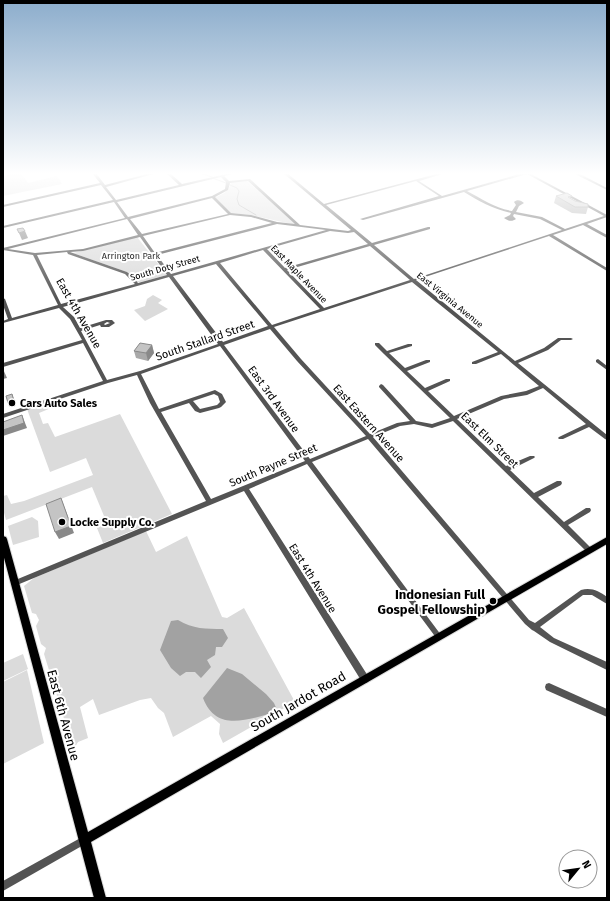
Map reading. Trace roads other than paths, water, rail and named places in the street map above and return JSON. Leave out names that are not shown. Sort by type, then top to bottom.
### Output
[{"type":"main road","name":"East 6th Avenue","points":[[3,539],[100,898]]},
{"type":"main road","name":"South Jardot Road","points":[[84,840],[607,540]]},
{"type":"street","points":[[3,227],[54,215]]},
{"type":"street","name":"East 3rd Avenue","points":[[126,215],[439,637]]},
{"type":"street","points":[[3,249],[140,215]]},
{"type":"street","points":[[3,249],[35,254],[82,250],[226,215]]},
{"type":"street","points":[[241,215],[251,216],[277,223],[331,230],[355,231]]},
{"type":"street","points":[[287,215],[298,225]]},
{"type":"street","name":"East Virginia Avenue","points":[[335,215],[607,438]]},
{"type":"street","points":[[362,219],[376,215]]},
{"type":"street","points":[[520,215],[541,218],[565,230]]},
{"type":"street","name":"South Stallard Street","points":[[3,416],[138,373],[271,327],[607,216]]},
{"type":"street","points":[[155,254],[277,223]]},
{"type":"street","points":[[584,224],[607,237]]},
{"type":"street","points":[[284,270],[429,228]]},
{"type":"street","name":"South Doty Street","points":[[3,322],[331,230]]},
{"type":"street","points":[[550,235],[607,270]]},
{"type":"street","name":"East Maple Avenue","points":[[264,249],[323,310]]},
{"type":"street","points":[[66,252],[126,273],[137,284]]},
{"type":"street","name":"East 4th Avenue","points":[[35,254],[60,306],[72,318],[106,382]]},
{"type":"street","name":"East Eastern Avenue","points":[[217,262],[299,360],[369,436],[527,622],[552,640],[607,666]]},
{"type":"street","points":[[3,299],[11,320]]},
{"type":"street","points":[[78,330],[102,323]]},
{"type":"street","points":[[515,363],[546,350],[560,339],[571,339]]},
{"type":"street","points":[[3,365],[84,341]]},
{"type":"street","name":"East Elm Street","points":[[377,344],[589,550]]},
{"type":"street","points":[[386,353],[410,345]]},
{"type":"street","points":[[474,363],[502,352]]},
{"type":"street","points":[[405,370],[428,361]]},
{"type":"street","points":[[598,362],[607,368]]},
{"type":"street","points":[[138,373],[209,502]]},
{"type":"street","points":[[425,390],[448,380]]},
{"type":"street","points":[[381,386],[414,422]]},
{"type":"street","name":"South Payne Street","points":[[15,583],[399,424],[414,422],[432,426],[446,422],[503,397],[527,393],[543,386]]},
{"type":"street","points":[[158,411],[217,392],[223,402],[219,406],[204,411],[197,410],[190,401]]},
{"type":"street","points":[[561,438],[590,424]]},
{"type":"street","points":[[506,469],[532,457]]},
{"type":"street","points":[[534,496],[559,483]]},
{"type":"street","name":"East 4th Avenue","points":[[245,488],[365,679]]},
{"type":"street","points":[[563,525],[588,510]]},
{"type":"street","points":[[534,628],[581,593],[588,591],[595,593],[607,601]]},
{"type":"street","points":[[549,687],[607,713]]},
{"type":"street","name":"South Jardot Road","points":[[3,886],[84,840]]},
{"type":"place","name":"Cars Auto Sales","points":[[12,403]]},
{"type":"place","name":"Locke Supply Co.","points":[[62,522]]},
{"type":"place","name":"Indonesian Full Gospel Fellowship","points":[[493,601]]},
{"type":"park label","name":"Arrington Park","points":[[131,256]]}]
